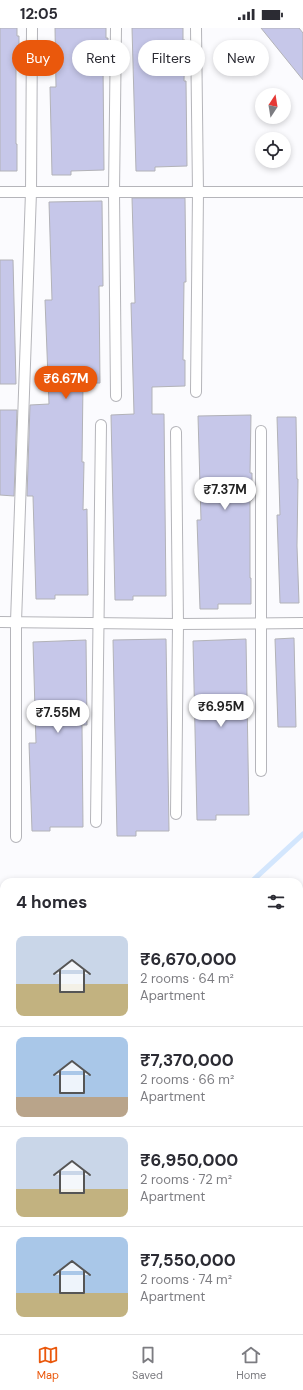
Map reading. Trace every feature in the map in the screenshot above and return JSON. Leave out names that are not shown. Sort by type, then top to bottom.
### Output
[{"type":"lane","points":[[16,837],[16,622],[31,192],[32,28]]},
{"type":"lane","points":[[116,28],[114,192],[116,396]]},
{"type":"lane","points":[[196,28],[198,192],[196,392]]},
{"type":"lane","points":[[0,192],[303,192]]},
{"type":"lane","points":[[96,822],[101,425]]},
{"type":"lane","points":[[261,431],[261,771]]},
{"type":"lane","points":[[176,432],[178,624],[176,814]]},
{"type":"lane","points":[[0,622],[178,624],[303,623]]},
{"type":"building","points":[[0,28],[17,28],[17,36],[19,36],[19,40],[12,40],[12,76],[16,76],[17,171],[0,171]]},
{"type":"building","points":[[55,28],[106,28],[106,38],[108,38],[108,40],[72,40],[72,76],[103,76],[104,170],[71,171],[71,175],[52,175],[50,87],[56,87],[56,76],[64,76],[64,40],[55,40]]},
{"type":"building","points":[[132,28],[183,28],[183,40],[138,40],[138,76],[184,76],[184,81],[186,81],[187,166],[155,167],[155,171],[136,171]]},
{"type":"building","points":[[261,28],[299,28],[303,33],[303,80]]},
{"type":"building","points":[[132,198],[185,198],[186,282],[184,282],[183,360],[185,360],[185,386],[152,387],[152,414],[164,414],[166,596],[133,596],[133,600],[115,600],[111,415],[134,414],[131,303],[135,303]]},
{"type":"building","points":[[102,201],[103,286],[99,286],[100,383],[83,383],[83,510],[87,509],[88,595],[55,595],[55,599],[36,599],[33,496],[27,496],[30,405],[49,404],[45,300],[52,300],[49,202]]},
{"type":"building","points":[[0,260],[13,260],[16,384],[0,384]]},
{"type":"building","points":[[0,410],[17,410],[14,496],[0,495]]},
{"type":"building","points":[[251,415],[251,604],[218,604],[218,609],[200,609],[197,520],[201,520],[198,416]]},
{"type":"building","points":[[277,417],[296,417],[299,603],[280,603],[277,515],[280,515]]},
{"type":"building","points":[[294,638],[296,727],[278,727],[275,639]]},
{"type":"building","points":[[166,639],[169,831],[136,831],[136,836],[117,836],[113,640]]},
{"type":"building","points":[[246,639],[249,815],[216,815],[216,820],[197,820],[193,641]]},
{"type":"building","points":[[86,640],[87,725],[82,725],[83,827],[50,827],[50,831],[32,831],[29,743],[36,743],[33,642]]},
{"type":"waterway","points":[[255,878],[303,834]]}]
